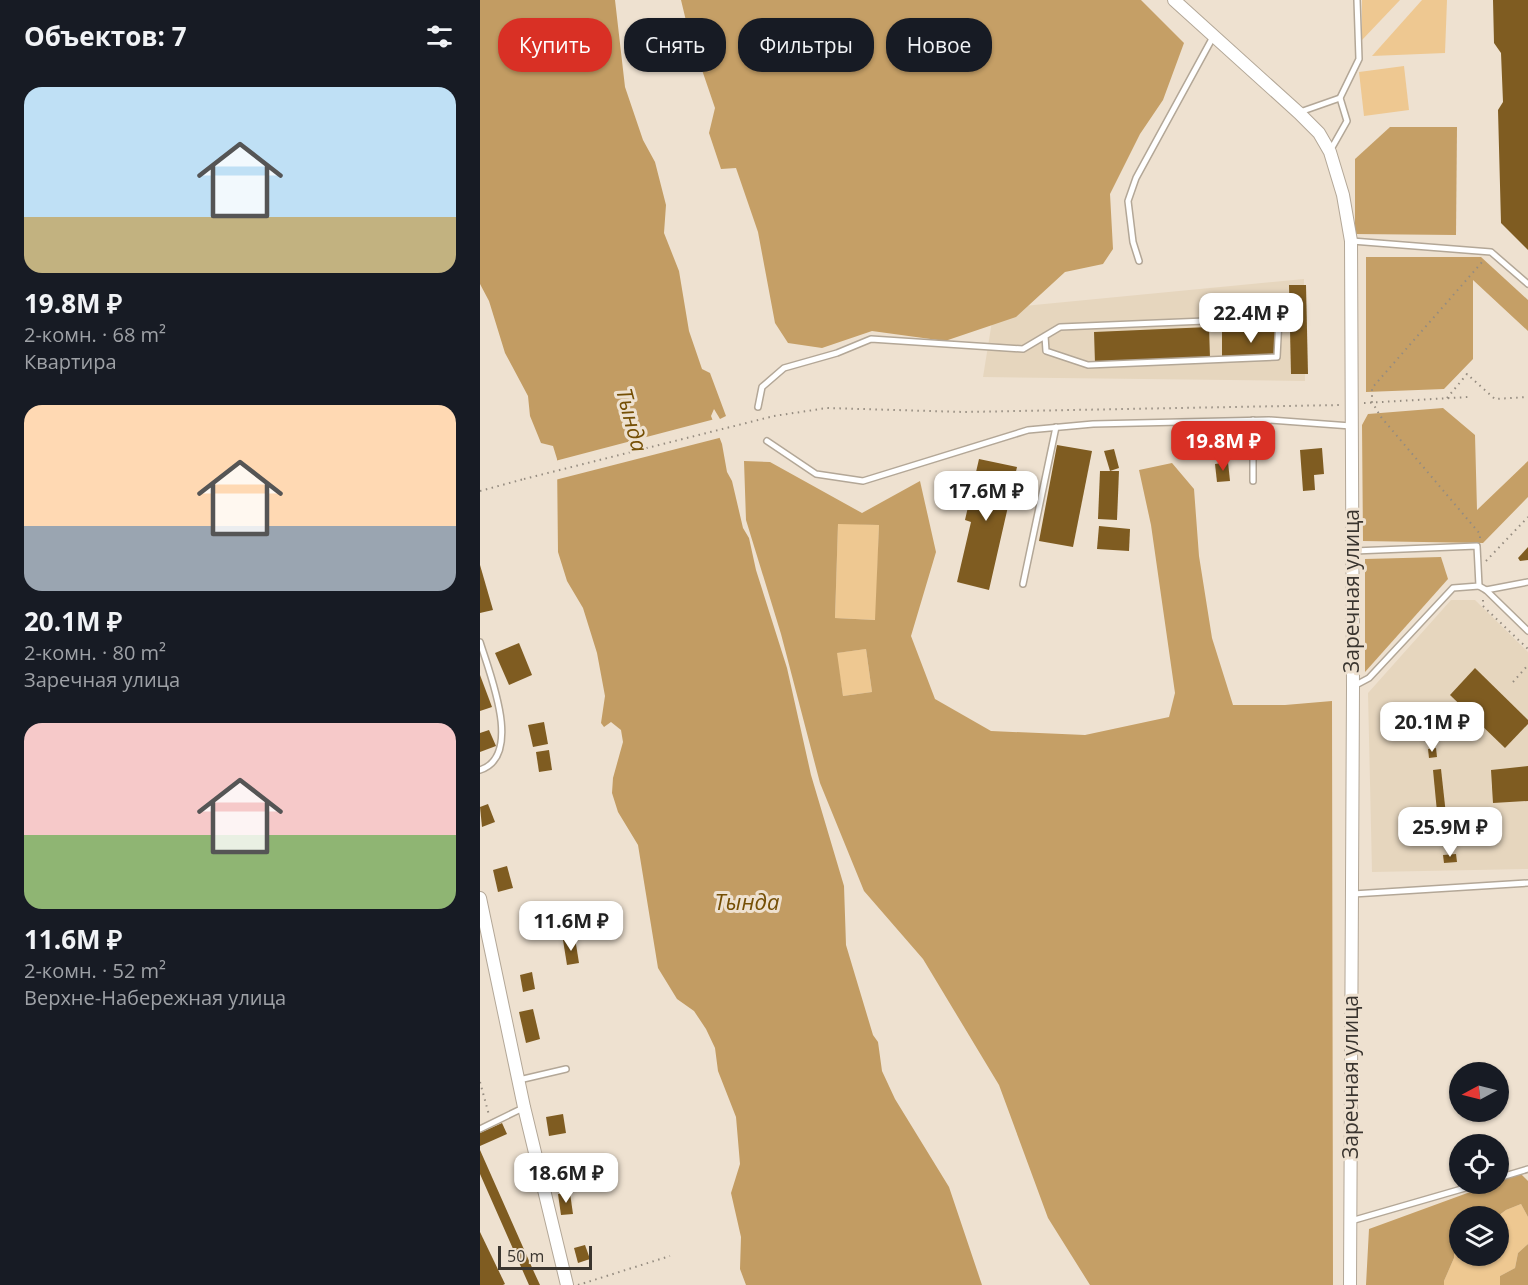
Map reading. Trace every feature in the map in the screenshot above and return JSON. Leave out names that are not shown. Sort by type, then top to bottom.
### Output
[{"type":"street","name":"Заречная улица","points":[[1174,0],[1319,133],[1329,153],[1343,195],[1351,241],[1353,687],[1350,1285]]},
{"type":"street","points":[[480,898],[484,926],[524,1107],[567,1285]]},
{"type":"lane","points":[[1329,153],[1347,121],[1341,98],[1359,59],[1357,0]]},
{"type":"lane","points":[[1138,261],[1133,242],[1128,201],[1136,178],[1214,36]]},
{"type":"lane","points":[[1299,113],[1341,98]]},
{"type":"lane","points":[[1351,241],[1491,252],[1528,284]]},
{"type":"lane","points":[[758,407],[762,387],[784,368],[872,339],[1023,349],[1060,327],[1279,318],[1277,357],[1088,366],[1046,351],[1045,336]]},
{"type":"lane","points":[[767,441],[816,474],[863,481],[1028,430],[1093,424],[1253,420],[1352,426]]},
{"type":"lane","points":[[1253,420],[1253,481]]},
{"type":"lane","points":[[1023,584],[1056,427]]},
{"type":"lane","points":[[1352,552],[1477,546],[1482,588],[1528,631]]},
{"type":"lane","points":[[1353,687],[1369,678],[1453,588],[1482,588],[1528,582]]},
{"type":"lane","points":[[480,642],[502,716],[499,752],[489,767],[480,770]]},
{"type":"lane","points":[[1351,894],[1528,883]]},
{"type":"lane","points":[[519,1080],[566,1069]]},
{"type":"lane","points":[[480,1129],[524,1107]]},
{"type":"lane","points":[[1509,1175],[1528,1169]]},
{"type":"lane","points":[[1351,1221],[1449,1193]]},
{"type":"path","points":[[1481,546],[1480,534],[1381,417],[1372,402],[1372,388],[1491,252]]},
{"type":"path","points":[[1447,398],[1467,374],[1495,399],[1528,397]]},
{"type":"path","points":[[480,491],[774,416],[827,408],[964,412],[1351,405],[1468,397]]},
{"type":"path","points":[[1482,557],[1482,565],[1528,517]]},
{"type":"path","points":[[1482,588],[1483,606],[1528,649]]},
{"type":"path","points":[[1513,682],[1528,665]]},
{"type":"path","points":[[480,1082],[491,1123]]},
{"type":"path","points":[[578,1285],[670,1256]]},
{"type":"shaded area","points":[[681,0],[1141,0],[1184,43],[1163,100],[1140,134],[1110,194],[1113,249],[1103,264],[1065,272],[1016,317],[945,341],[872,331],[822,348],[788,343],[775,323],[758,232],[736,168],[721,169],[709,133],[715,108],[703,72],[726,72],[726,18],[685,18]]},
{"type":"shaded area","points":[[1362,0],[1400,0],[1362,40]]},
{"type":"shaded area","points":[[1422,0],[1447,0],[1445,53],[1372,56]]},
{"type":"shaded area","points":[[1404,66],[1409,110],[1364,116],[1359,72]]},
{"type":"shaded area","points":[[1390,127],[1457,127],[1456,235],[1355,234],[1355,159]]},
{"type":"shaded area","points":[[1366,257],[1481,257],[1528,300],[1528,331],[1473,280],[1473,359],[1444,389],[1366,392]]},
{"type":"shaded area","points":[[1304,279],[1305,381],[983,377],[994,309]]},
{"type":"shaded area","points":[[1443,408],[1475,435],[1477,510],[1528,461],[1528,497],[1483,543],[1363,541],[1362,425],[1368,414]]},
{"type":"shaded area","points":[[744,461],[770,462],[862,513],[920,481],[936,552],[911,636],[935,699],[991,731],[1085,735],[1169,717],[1175,693],[1151,525],[1139,470],[1172,463],[1194,489],[1199,556],[1212,638],[1233,705],[1285,705],[1332,701],[1333,1285],[1090,1285],[1048,1218],[999,1085],[923,959],[864,891],[820,783],[781,634],[746,520]],"holes":[[[838,524],[879,525],[875,620],[835,618]],[[866,649],[872,692],[843,696],[837,653]]]},
{"type":"shaded area","points":[[838,523],[879,525],[876,620],[835,618]]},
{"type":"shaded area","points":[[1441,557],[1448,579],[1365,672],[1365,559]]},
{"type":"shaded area","points":[[1451,600],[1475,600],[1528,652],[1528,869],[1372,872],[1368,693]]},
{"type":"shaded area","points":[[866,649],[872,692],[843,696],[836,653]]},
{"type":"shaded area","points":[[1520,1173],[1528,1181],[1528,1217],[1521,1204],[1509,1209],[1509,1206],[1449,1206],[1451,1266],[1444,1285],[1366,1285],[1369,1229],[1465,1194],[1509,1194],[1509,1177]]},
{"type":"shaded area","points":[[1521,1204],[1528,1217],[1528,1244],[1518,1253],[1515,1268],[1500,1276],[1500,1285],[1444,1285],[1451,1266],[1509,1266],[1509,1209]]},
{"type":"shaded area","points":[[1528,1244],[1528,1285],[1500,1285],[1500,1276],[1515,1268],[1518,1253]]},
{"type":"water","name":"Тында","points":[[480,0],[615,0],[625,87],[643,140],[655,162],[666,205],[664,233],[679,271],[689,331],[702,369],[710,373],[726,416],[720,419],[714,409],[711,416],[722,444],[727,472],[732,481],[743,528],[749,538],[756,570],[787,668],[811,775],[844,886],[846,945],[873,1035],[878,1042],[882,1071],[895,1099],[949,1187],[982,1285],[746,1285],[740,1269],[741,1237],[731,1193],[740,1164],[736,1117],[718,1071],[715,1048],[706,1029],[694,1011],[677,999],[658,968],[638,845],[618,812],[612,793],[613,778],[623,742],[621,730],[611,722],[604,727],[601,723],[605,696],[597,653],[583,608],[567,581],[558,552],[557,459],[553,446],[541,443],[530,416],[528,396],[505,353],[489,301],[480,284]]},
{"type":"pier","points":[[715,419],[723,437],[555,480],[555,461]]},
{"type":"building","points":[[1493,0],[1528,0],[1528,250],[1501,223],[1498,110],[1503,102],[1501,53],[1494,43]]},
{"type":"building","points":[[1289,285],[1306,285],[1308,374],[1291,374]]},
{"type":"building","points":[[1209,327],[1210,358],[1095,363],[1094,332]]},
{"type":"building","points":[[1279,330],[1280,356],[1222,357],[1222,331]]},
{"type":"building","points":[[1057,445],[1092,451],[1073,547],[1039,541]]},
{"type":"building","points":[[1322,448],[1324,474],[1314,475],[1315,490],[1303,491],[1300,450]]},
{"type":"building","points":[[1114,449],[1119,468],[1110,471],[1104,451]]},
{"type":"building","points":[[979,459],[1017,467],[989,590],[957,582],[971,522],[965,520]]},
{"type":"building","points":[[1228,462],[1230,481],[1217,482],[1215,464]]},
{"type":"building","points":[[1100,471],[1119,471],[1117,520],[1098,519]]},
{"type":"building","points":[[1099,526],[1130,529],[1129,551],[1097,549]]},
{"type":"building","points":[[1528,547],[1528,560],[1520,561],[1518,558]]},
{"type":"building","points":[[480,565],[493,610],[480,613]]},
{"type":"building","points":[[519,643],[532,675],[509,685],[495,653]]},
{"type":"building","points":[[1475,668],[1528,720],[1528,724],[1505,748],[1450,695]]},
{"type":"building","points":[[480,675],[492,707],[480,711]]},
{"type":"building","points":[[544,722],[548,744],[533,747],[528,725]]},
{"type":"building","points":[[489,730],[496,746],[480,752],[480,733]]},
{"type":"building","points":[[1436,748],[1437,757],[1429,758],[1428,749]]},
{"type":"building","points":[[549,750],[552,770],[539,772],[536,752]]},
{"type":"building","points":[[1528,766],[1528,801],[1493,803],[1491,770]]},
{"type":"building","points":[[1441,769],[1449,842],[1440,843],[1433,770]]},
{"type":"building","points":[[488,804],[495,822],[482,827],[480,807]]},
{"type":"building","points":[[1456,854],[1457,862],[1444,863],[1443,855]]},
{"type":"building","points":[[507,866],[513,888],[498,892],[493,870]]},
{"type":"building","points":[[575,938],[579,963],[567,965],[563,940]]},
{"type":"building","points":[[532,972],[535,989],[523,992],[520,975]]},
{"type":"building","points":[[533,1009],[540,1039],[526,1043],[519,1012]]},
{"type":"building","points":[[563,1114],[566,1133],[549,1136],[546,1117]]},
{"type":"building","points":[[502,1123],[507,1134],[480,1146],[480,1133]]},
{"type":"building","points":[[480,1150],[540,1285],[529,1285],[525,1276],[480,1174]]},
{"type":"building","points":[[570,1193],[573,1214],[561,1215],[558,1194]]},
{"type":"building","points":[[480,1232],[505,1284],[503,1285],[480,1285]]},
{"type":"building","points":[[585,1245],[590,1259],[578,1263],[574,1248]]}]
